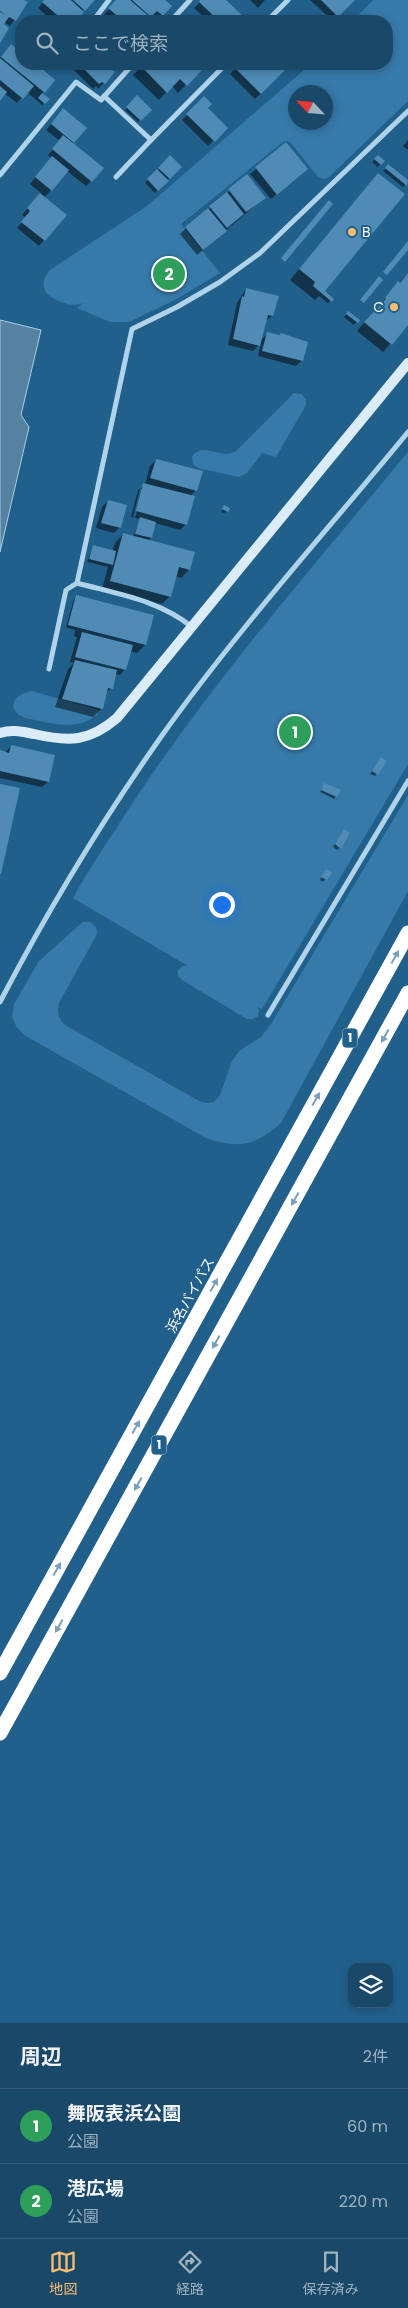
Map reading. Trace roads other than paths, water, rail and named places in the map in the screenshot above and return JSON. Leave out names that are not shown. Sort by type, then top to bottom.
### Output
[{"type":"highway","name":"浜名バイパス","points":[[0,1673],[408,933]]},
{"type":"highway","name":"1","points":[[0,1734],[408,993]]},
{"type":"street","points":[[98,15],[109,0]]},
{"type":"street","points":[[176,15],[190,0]]},
{"type":"street","points":[[273,15],[288,0]]},
{"type":"street","points":[[0,175],[76,82],[101,100],[128,70]]},
{"type":"street","points":[[116,177],[220,70]]},
{"type":"street","points":[[104,96],[151,140]]},
{"type":"street","points":[[49,670],[66,590],[77,583],[132,329],[177,307],[211,287],[260,253],[408,111]]},
{"type":"street","points":[[0,733],[18,731],[62,740],[85,737],[106,728],[117,718],[408,363]]},
{"type":"street","points":[[0,1002],[65,885],[130,782],[164,733],[222,656],[408,432]]},
{"type":"street","points":[[77,583],[155,604],[182,618],[192,627]]},
{"type":"street","points":[[268,1015],[408,781]]},
{"type":"place","name":"B","points":[[352,232]]},
{"type":"place","name":"港広場","points":[[169,274]]},
{"type":"place","name":"C","points":[[394,307]]},
{"type":"place","name":"舞阪表浜公園","points":[[295,732]]}]
